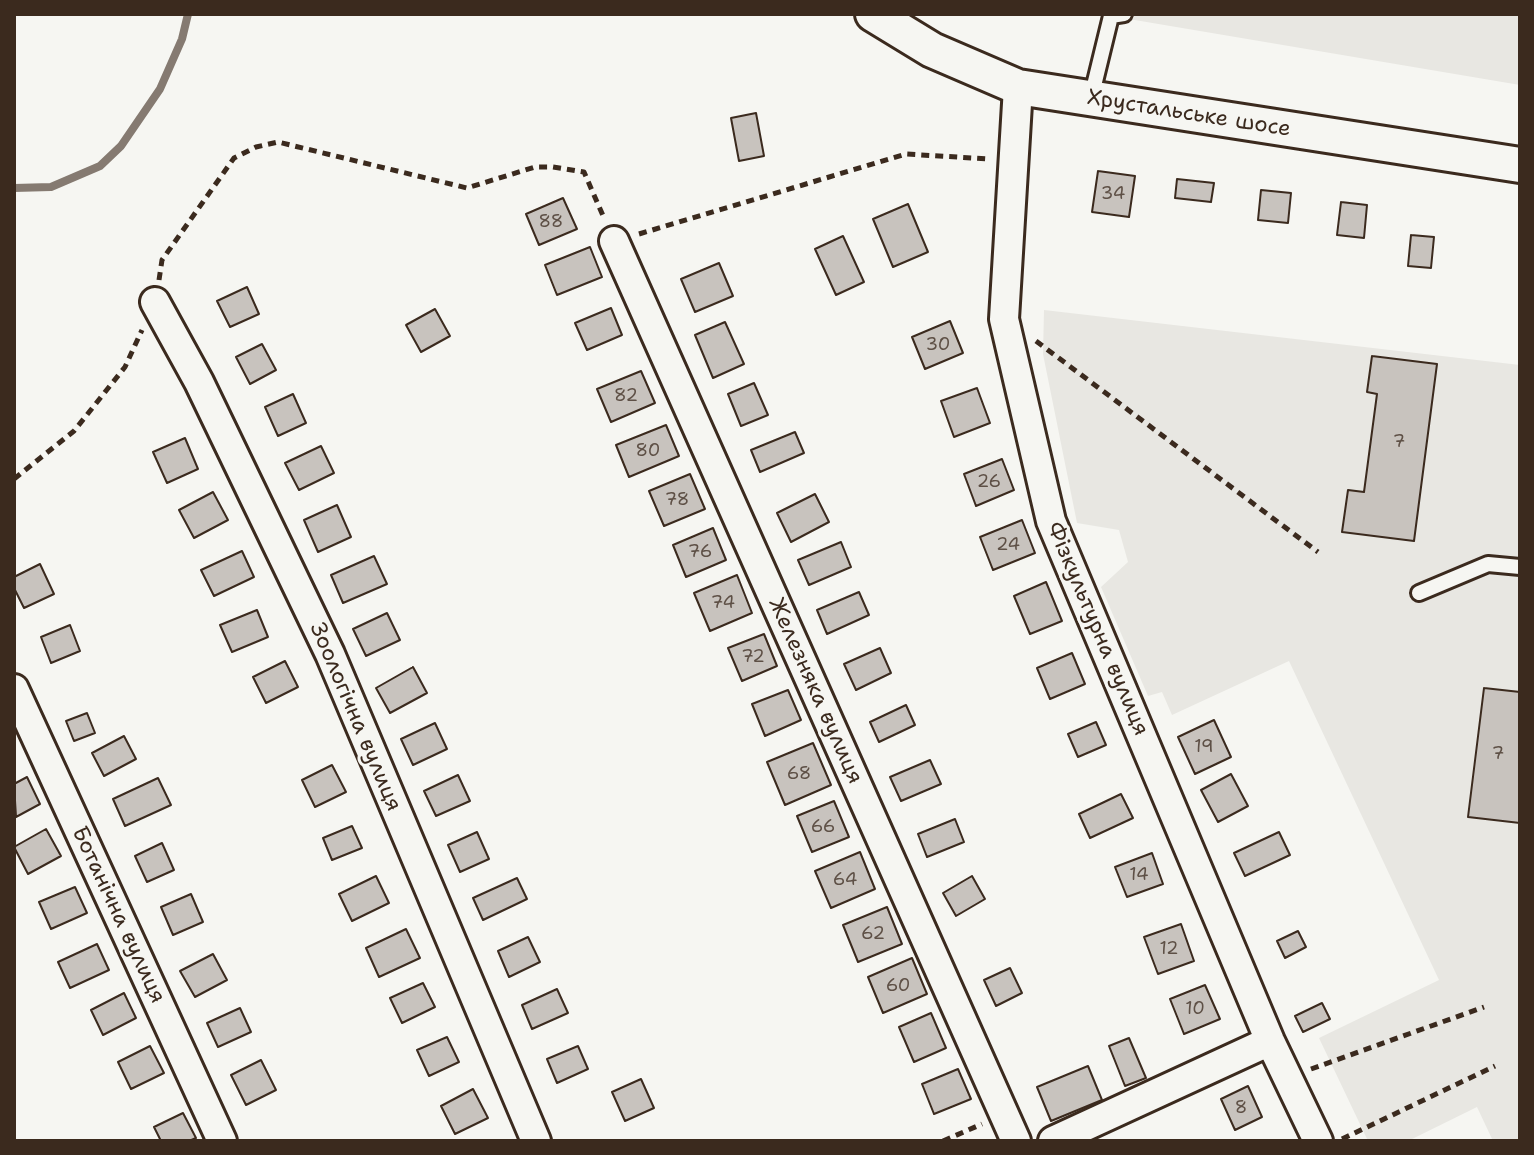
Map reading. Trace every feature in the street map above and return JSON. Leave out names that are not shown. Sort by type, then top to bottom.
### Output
[{"type":"street","name":"Хрустальське шосе","points":[[873,14],[932,50],[1018,87],[1520,165]]},
{"type":"street","name":"Фізкультурна вулиця","points":[[1018,87],[1004,319],[1051,521],[1270,1041],[1318,1141]]},
{"type":"street","name":"Железняка вулиця","points":[[614,241],[1016,1141]]},
{"type":"street","name":"Зоологічна вулиця","points":[[155,302],[199,382],[330,654],[536,1141]]},
{"type":"street","name":"Ботанічна вулиця","points":[[14,689],[222,1141]]},
{"type":"street","points":[[1053,1141],[1270,1041]]},
{"type":"lane","points":[[1091,99],[1111,16],[1124,14]]},
{"type":"lane","points":[[1419,593],[1488,564],[1520,567]]},
{"type":"path","points":[[14,479],[74,431],[125,367],[155,302],[162,260],[234,158],[256,147],[278,142],[467,188],[535,167],[584,172],[614,241],[906,154],[1014,160]]},
{"type":"path","points":[[1024,331],[1318,552]]},
{"type":"path","points":[[1288,1077],[1484,1007]]},
{"type":"path","points":[[1337,1141],[1495,1066]]},
{"type":"path","points":[[943,1141],[1003,1114]]},
{"type":"shaded area","points":[[1098,14],[1520,14],[1520,85],[1111,16]]},
{"type":"shaded area","points":[[1044,310],[1520,365],[1520,1141],[1493,1141],[1477,1107],[1408,1141],[1368,1141],[1319,1038],[1439,980],[1289,661],[1172,715],[1162,692],[1148,696],[1101,587],[1128,562],[1119,530],[1077,523],[1043,354]]},
{"type":"building","points":[[756,113],[764,156],[739,161],[731,118]]},
{"type":"building","points":[[1098,171],[1135,176],[1129,217],[1092,212]]},
{"type":"building","points":[[1177,179],[1214,183],[1211,202],[1175,198]]},
{"type":"building","points":[[1261,190],[1291,193],[1288,223],[1258,220]]},
{"type":"building","points":[[563,198],[577,229],[539,245],[526,214]]},
{"type":"building","points":[[1341,202],[1367,205],[1364,238],[1337,235]]},
{"type":"building","points":[[908,204],[928,252],[893,267],[873,219]]},
{"type":"building","points":[[1411,235],[1434,237],[1431,268],[1408,266]]},
{"type":"building","points":[[843,236],[864,282],[836,295],[815,249]]},
{"type":"building","points":[[590,247],[602,277],[557,295],[545,265]]},
{"type":"building","points":[[719,263],[733,296],[695,312],[681,279]]},
{"type":"building","points":[[247,287],[259,314],[230,327],[217,301]]},
{"type":"building","points":[[611,308],[622,335],[587,350],[575,323]]},
{"type":"building","points":[[435,309],[450,336],[421,352],[406,325]]},
{"type":"building","points":[[950,321],[963,353],[925,369],[912,337]]},
{"type":"building","points":[[725,322],[744,364],[713,378],[695,335]]},
{"type":"building","points":[[262,344],[276,370],[250,384],[236,357]]},
{"type":"building","points":[[1372,356],[1437,364],[1414,541],[1342,532],[1348,490],[1364,492],[1377,394],[1367,392]]},
{"type":"building","points":[[641,371],[655,403],[611,422],[597,389]]},
{"type":"building","points":[[754,383],[768,415],[741,426],[728,394]]},
{"type":"building","points":[[977,388],[990,423],[954,437],[941,401]]},
{"type":"building","points":[[293,394],[306,423],[278,436],[265,407]]},
{"type":"building","points":[[666,425],[679,456],[629,477],[616,445]]},
{"type":"building","points":[[795,432],[804,453],[760,472],[751,450]]},
{"type":"building","points":[[185,438],[198,469],[167,483],[153,452]]},
{"type":"building","points":[[321,446],[334,473],[299,490],[285,463]]},
{"type":"building","points":[[1002,459],[1014,490],[976,506],[964,474]]},
{"type":"building","points":[[690,474],[705,509],[664,526],[649,491]]},
{"type":"building","points":[[213,492],[228,520],[194,538],[179,510]]},
{"type":"building","points":[[815,494],[829,522],[791,542],[777,513]]},
{"type":"building","points":[[337,505],[351,537],[318,552],[304,520]]},
{"type":"building","points":[[1022,520],[1035,553],[993,570],[980,537]]},
{"type":"building","points":[[713,528],[726,560],[686,577],[673,545]]},
{"type":"building","points":[[841,542],[851,567],[809,585],[798,560]]},
{"type":"building","points":[[242,551],[254,577],[214,596],[201,570]]},
{"type":"building","points":[[374,556],[387,584],[343,603],[331,575]]},
{"type":"building","points":[[40,564],[54,594],[24,608],[14,588],[14,577]]},
{"type":"building","points":[[737,575],[752,613],[710,631],[694,593]]},
{"type":"building","points":[[1046,582],[1062,621],[1030,634],[1014,596]]},
{"type":"building","points":[[859,592],[869,615],[827,634],[817,610]]},
{"type":"building","points":[[257,610],[268,637],[232,652],[220,625]]},
{"type":"building","points":[[387,613],[400,640],[366,656],[353,629]]},
{"type":"building","points":[[70,625],[80,651],[51,663],[41,637]]},
{"type":"building","points":[[764,634],[777,666],[742,681],[728,648]]},
{"type":"building","points":[[880,648],[891,673],[856,690],[844,664]]},
{"type":"building","points":[[1072,653],[1085,684],[1050,699],[1037,668]]},
{"type":"building","points":[[285,661],[298,687],[266,703],[253,677]]},
{"type":"building","points":[[413,667],[427,693],[390,713],[376,688]]},
{"type":"building","points":[[1484,688],[1520,692],[1520,823],[1468,817]]},
{"type":"building","points":[[788,690],[801,720],[765,736],[752,704]]},
{"type":"building","points":[[906,705],[915,725],[879,742],[870,722]]},
{"type":"building","points":[[87,713],[95,733],[74,741],[66,721]]},
{"type":"building","points":[[1214,720],[1231,757],[1195,774],[1178,737]]},
{"type":"building","points":[[1096,722],[1106,745],[1078,757],[1068,734]]},
{"type":"building","points":[[435,723],[447,749],[413,765],[401,739]]},
{"type":"building","points":[[124,736],[136,759],[104,776],[92,753]]},
{"type":"building","points":[[813,743],[831,785],[785,805],[767,762]]},
{"type":"building","points":[[930,760],[941,784],[901,801],[890,777]]},
{"type":"building","points":[[332,765],[346,792],[315,807],[302,780]]},
{"type":"building","points":[[1231,774],[1248,806],[1218,822],[1201,790]]},
{"type":"building","points":[[458,775],[470,801],[436,816],[424,791]]},
{"type":"building","points":[[27,777],[40,804],[16,817],[14,784]]},
{"type":"building","points":[[158,778],[171,805],[125,826],[113,799]]},
{"type":"building","points":[[1121,794],[1133,818],[1090,838],[1079,814]]},
{"type":"building","points":[[834,801],[849,837],[812,852],[797,816]]},
{"type":"building","points":[[955,819],[964,842],[927,857],[918,834]]},
{"type":"building","points":[[352,826],[362,848],[332,860],[323,838]]},
{"type":"building","points":[[46,829],[61,856],[28,874],[14,847]]},
{"type":"building","points":[[477,832],[489,859],[460,872],[448,845]]},
{"type":"building","points":[[1279,832],[1290,855],[1245,876],[1234,853]]},
{"type":"building","points":[[162,843],[174,870],[147,882],[135,856]]},
{"type":"building","points":[[860,852],[875,889],[831,908],[815,871]]},
{"type":"building","points":[[1152,853],[1163,884],[1127,897],[1115,867]]},
{"type":"building","points":[[376,876],[389,903],[352,921],[339,894]]},
{"type":"building","points":[[972,876],[985,899],[956,916],[943,893]]},
{"type":"building","points":[[517,878],[527,899],[483,920],[473,898]]},
{"type":"building","points":[[75,887],[87,913],[51,929],[39,902]]},
{"type":"building","points":[[191,894],[203,922],[173,935],[161,907]]},
{"type":"building","points":[[887,907],[902,944],[858,962],[843,925]]},
{"type":"building","points":[[1181,924],[1194,961],[1158,974],[1144,937]]},
{"type":"building","points":[[406,929],[420,958],[379,977],[366,948]]},
{"type":"building","points":[[1298,931],[1306,947],[1285,958],[1277,941]]},
{"type":"building","points":[[528,937],[540,962],[509,977],[498,951]]},
{"type":"building","points":[[97,944],[109,970],[70,988],[58,962]]},
{"type":"building","points":[[213,954],[227,980],[195,997],[180,971]]},
{"type":"building","points":[[912,958],[927,994],[883,1013],[868,977]]},
{"type":"building","points":[[1010,968],[1022,993],[996,1006],[984,980]]},
{"type":"building","points":[[423,983],[435,1007],[402,1023],[390,998]]},
{"type":"building","points":[[1205,985],[1220,1019],[1184,1034],[1170,999]]},
{"type":"building","points":[[557,989],[568,1013],[532,1029],[522,1005]]},
{"type":"building","points":[[124,993],[136,1018],[103,1035],[91,1010]]},
{"type":"building","points":[[1322,1003],[1330,1019],[1303,1032],[1295,1016]]},
{"type":"building","points":[[240,1008],[251,1032],[218,1047],[207,1023]]},
{"type":"building","points":[[931,1013],[946,1048],[914,1062],[899,1027]]},
{"type":"building","points":[[447,1037],[459,1062],[429,1076],[417,1050]]},
{"type":"building","points":[[1129,1038],[1146,1078],[1125,1086],[1109,1046]]},
{"type":"building","points":[[150,1046],[164,1073],[131,1089],[118,1062]]},
{"type":"building","points":[[578,1046],[588,1069],[557,1083],[547,1059]]},
{"type":"building","points":[[261,1060],[276,1090],[246,1105],[231,1075]]},
{"type":"building","points":[[1088,1066],[1102,1100],[1051,1121],[1037,1087]]},
{"type":"building","points":[[958,1069],[971,1099],[934,1114],[922,1084]]},
{"type":"building","points":[[641,1079],[654,1108],[625,1121],[612,1092]]},
{"type":"building","points":[[1248,1086],[1262,1117],[1235,1130],[1221,1099]]},
{"type":"building","points":[[473,1089],[488,1118],[455,1134],[441,1106]]},
{"type":"building","points":[[183,1113],[196,1138],[161,1141],[154,1127]]},
{"type":"waterway","points":[[14,188],[51,187],[100,166],[121,146],[160,89],[182,39],[188,14]]}]
